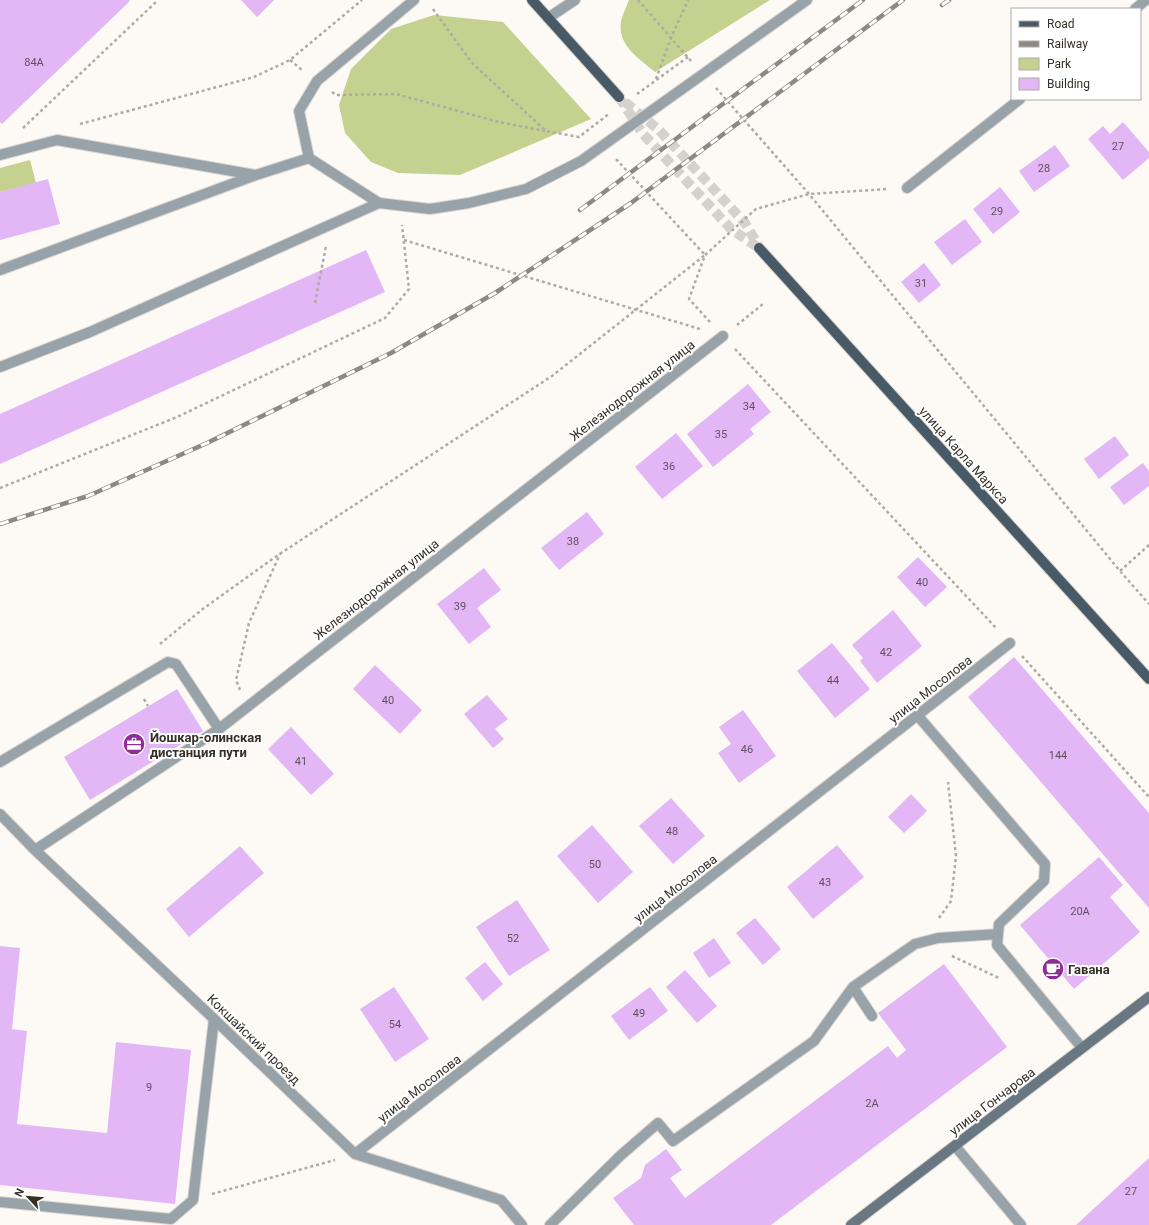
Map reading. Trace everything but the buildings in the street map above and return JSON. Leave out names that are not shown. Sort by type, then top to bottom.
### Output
[{"type":"main road","points":[[532,0],[619,97]]},
{"type":"main road","name":"улица Карла Маркса","points":[[759,248],[1149,679]]},
{"type":"street","points":[[414,0],[317,80],[299,111],[309,158],[379,203],[430,209],[469,203],[526,189],[582,161],[807,0]]},
{"type":"street","points":[[548,18],[575,0]]},
{"type":"street","points":[[1136,8],[1146,0]]},
{"type":"street","points":[[907,188],[1019,100]]},
{"type":"street","points":[[0,156],[57,140],[256,175]]},
{"type":"street","points":[[0,270],[256,175],[309,158]]},
{"type":"street","points":[[0,367],[90,332],[379,203]]},
{"type":"street","name":"Железнодорожная улица","points":[[35,850],[219,729],[723,336]]},
{"type":"street","name":"улица Мосолова","points":[[355,1154],[1010,644]]},
{"type":"street","points":[[0,762],[168,662],[176,664],[219,729]]},
{"type":"street","points":[[918,716],[1044,864],[1044,881],[999,924],[997,945],[1082,1048]]},
{"type":"street","name":"Кокшайский проезд","points":[[0,814],[35,850],[355,1154],[501,1200],[522,1225]]},
{"type":"street","points":[[550,1225],[620,1156],[658,1123],[673,1141],[814,1041],[853,987],[916,944],[938,938],[998,934]]},
{"type":"street","points":[[853,987],[872,1016]]},
{"type":"street","name":"улица Гончарова","points":[[851,1225],[1149,997]]},
{"type":"street","points":[[0,1202],[171,1219],[193,1200],[214,1019]]},
{"type":"street","points":[[955,1146],[1021,1225]]},
{"type":"path","points":[[80,124],[254,77],[290,60],[362,0]]},
{"type":"path","points":[[638,0],[809,194],[1120,571],[1149,604]]},
{"type":"path","points":[[656,79],[671,38],[688,0]]},
{"type":"path","points":[[22,129],[157,1]]},
{"type":"path","points":[[433,9],[472,63],[546,131]]},
{"type":"path","points":[[632,97],[688,57]]},
{"type":"path","points":[[290,60],[336,95],[396,94],[500,122],[546,131],[579,136],[614,110]]},
{"type":"path","points":[[603,146],[705,255]]},
{"type":"path","points":[[156,647],[204,608],[281,553],[552,376],[705,255],[756,209],[809,194],[907,188]]},
{"type":"path","points":[[0,488],[177,417],[385,318],[409,289],[400,206]]},
{"type":"path","points":[[315,303],[330,225]]},
{"type":"path","points":[[404,240],[723,336]]},
{"type":"path","points":[[705,255],[689,299],[1010,644],[1149,796]]},
{"type":"path","points":[[723,336],[763,304]]},
{"type":"path","points":[[1120,571],[1149,544]]},
{"type":"path","points":[[246,708],[236,680],[249,624],[281,553]]},
{"type":"path","points":[[948,778],[956,856],[951,901],[922,942],[1005,981]]},
{"type":"path","points":[[193,1200],[355,1154]]},
{"type":"green space","points":[[629,0],[770,0],[655,72],[630,50],[622,37],[621,21]]},
{"type":"green space","points":[[434,15],[503,22],[591,119],[460,175],[398,173],[371,162],[345,133],[339,105],[351,69],[391,29]]},
{"type":"green space","points":[[30,160],[36,183],[0,192],[0,168]]},
{"type":"tunnel","points":[[619,97],[643,134],[731,229],[759,248]]},
{"type":"tunnel","points":[[625,102],[659,130],[745,223],[758,245]]},
{"type":"railway","points":[[580,210],[863,0]]},
{"type":"railway","points":[[0,524],[88,496],[207,443],[391,353],[495,293],[631,203],[903,0]]},
{"type":"railway","points":[[942,5],[949,0]]},
{"type":"place","name":"Йошкар-олинская дистанция пути","points":[[134,744]]},
{"type":"place","name":"Гавана","points":[[1053,969]]}]
